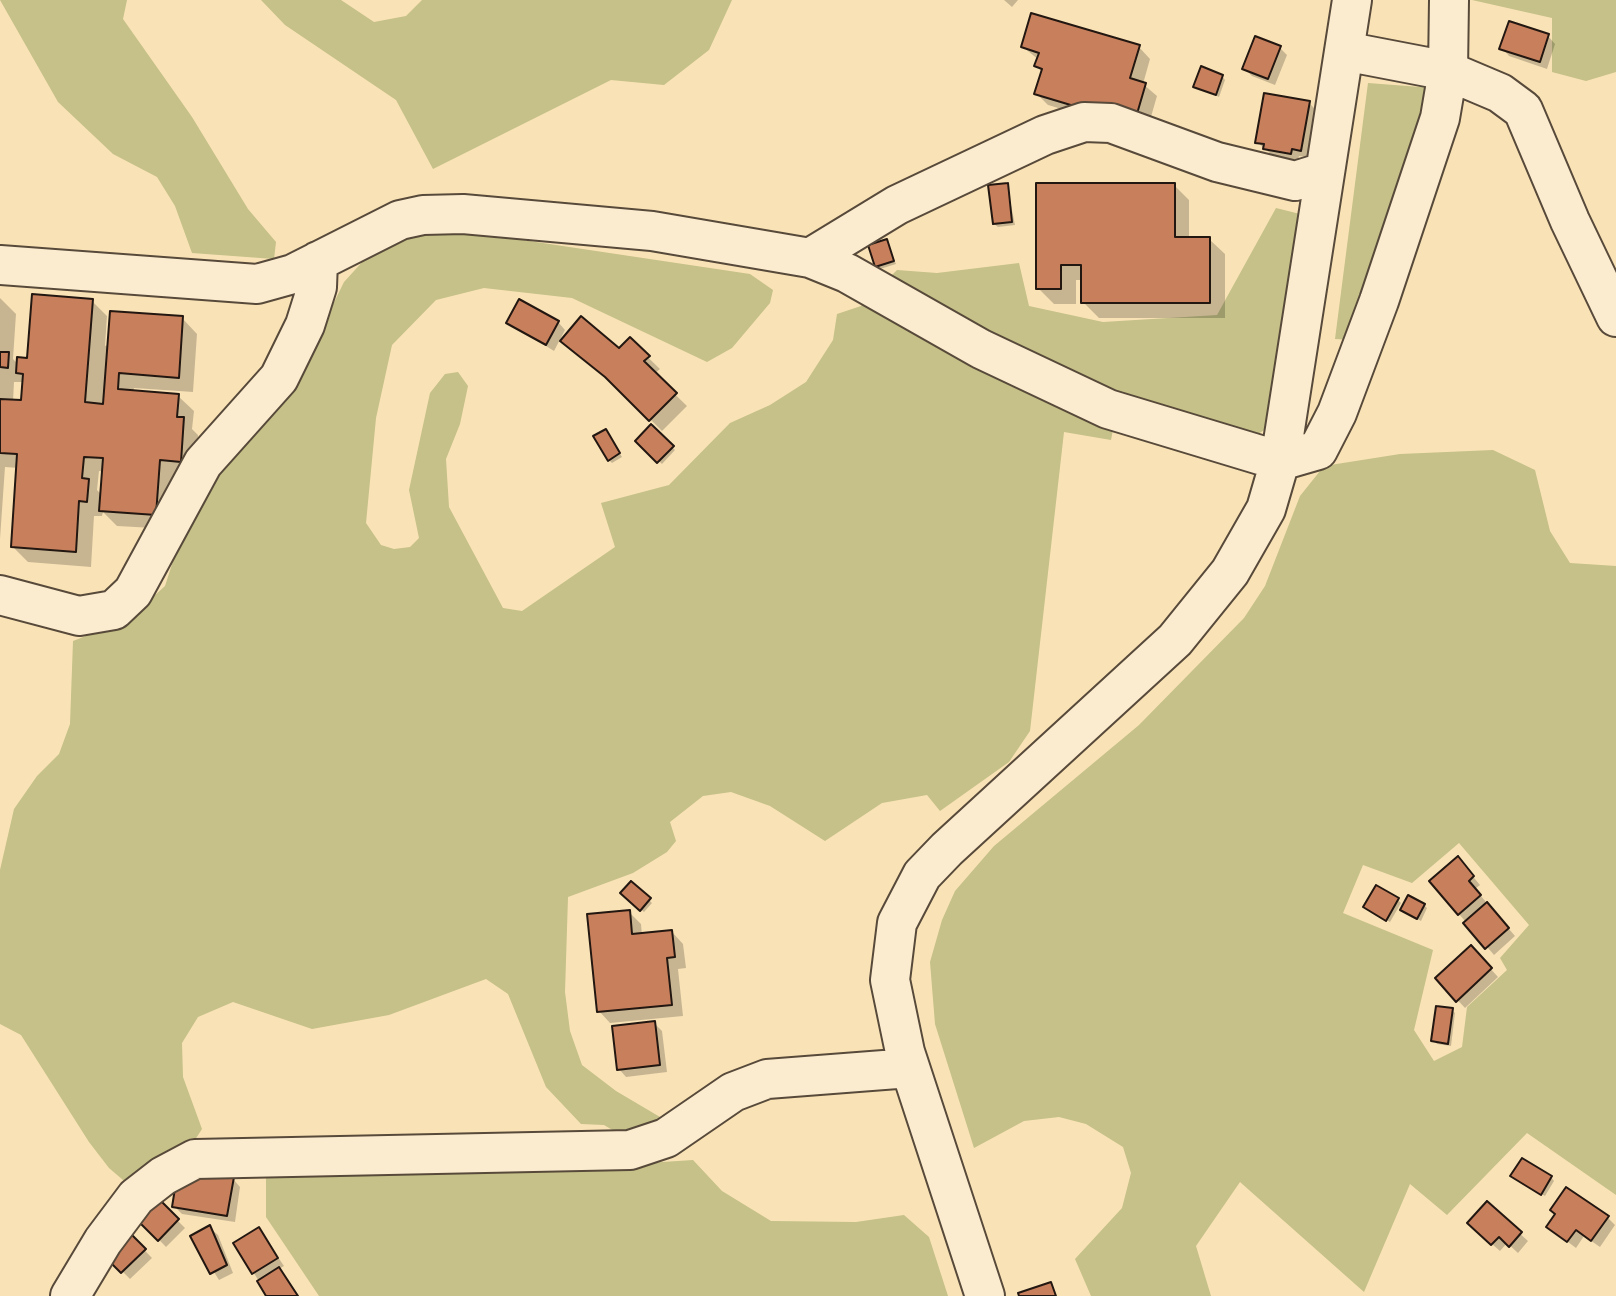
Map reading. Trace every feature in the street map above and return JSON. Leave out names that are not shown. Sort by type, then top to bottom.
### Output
[{"type":"street","points":[[985,1296],[910,1068],[890,980],[891,949],[905,901],[922,875],[1145,670],[1201,610],[1230,572],[1266,509],[1280,461],[1352,0]]},
{"type":"street","points":[[0,265],[257,284],[293,274],[400,220],[463,214],[652,231],[810,258],[847,273],[981,349],[1108,409],[1280,461],[1318,450],[1337,413],[1431,145],[1448,71],[1449,0]]},
{"type":"street","points":[[1344,51],[1448,71],[1500,93],[1523,110],[1570,221],[1616,317]]},
{"type":"street","points":[[810,258],[897,205],[1045,135],[1084,122],[1111,123],[1217,162],[1295,181],[1324,172]]},
{"type":"street","points":[[0,595],[79,616],[114,610],[133,592],[203,463],[279,378],[305,325],[317,287],[318,261]]},
{"type":"street","points":[[70,1296],[103,1241],[136,1197],[163,1176],[195,1159],[630,1150],[666,1138],[733,1092],[767,1079],[910,1068]]},
{"type":"shaded area","points":[[0,0],[127,0],[123,19],[192,117],[248,209],[276,242],[274,259],[192,253],[175,206],[157,177],[113,154],[58,102]]},
{"type":"shaded area","points":[[261,0],[341,0],[374,22],[406,16],[422,0],[732,0],[709,50],[664,85],[611,80],[433,169],[396,100],[285,25]]},
{"type":"shaded area","points":[[1472,0],[1616,0],[1616,72],[1586,81],[1552,72],[1552,18]]},
{"type":"shaded area","points":[[1368,83],[1433,88],[1353,340],[1335,339]]},
{"type":"shaded area","points":[[1276,208],[1308,216],[1269,427],[1247,441],[1119,398],[1111,440],[1064,432],[1030,731],[1009,762],[940,811],[927,795],[882,803],[825,841],[770,806],[731,792],[703,796],[670,822],[676,841],[667,852],[633,873],[568,897],[565,992],[570,1031],[582,1065],[616,1091],[660,1117],[648,1132],[626,1138],[604,1125],[581,1124],[546,1087],[508,994],[486,979],[389,1015],[312,1029],[233,1002],[198,1017],[182,1043],[183,1077],[202,1129],[191,1146],[130,1186],[109,1168],[89,1142],[21,1035],[0,1024],[0,870],[14,809],[37,776],[59,754],[70,724],[73,641],[129,619],[165,586],[176,552],[225,466],[292,388],[344,282],[365,259],[388,243],[428,232],[489,235],[750,274],[773,290],[770,303],[732,348],[707,362],[572,298],[484,288],[436,300],[392,345],[376,418],[366,523],[381,545],[394,549],[410,547],[419,538],[409,490],[430,393],[445,374],[458,372],[468,386],[460,424],[446,459],[449,507],[503,608],[522,611],[615,547],[601,503],[669,485],[730,423],[770,405],[806,382],[833,340],[837,314],[861,306],[897,270],[937,273],[1019,263],[1029,306],[1103,322],[1217,315]]},
{"type":"shaded area","points":[[1493,450],[1535,470],[1550,531],[1570,563],[1616,566],[1616,1195],[1527,1133],[1447,1215],[1410,1184],[1364,1292],[1240,1182],[1196,1246],[1211,1296],[1091,1296],[1075,1259],[1122,1208],[1131,1173],[1123,1147],[1086,1124],[1059,1117],[1024,1121],[974,1148],[935,1024],[930,962],[942,920],[955,891],[994,846],[1139,725],[1244,618],[1265,586],[1300,496],[1324,466],[1400,454]],"holes":[[[1459,843],[1529,925],[1500,958],[1507,970],[1467,1007],[1462,1047],[1434,1061],[1414,1030],[1433,950],[1343,913],[1363,865],[1412,883]]]},
{"type":"shaded area","points":[[693,1160],[722,1191],[771,1221],[856,1222],[904,1215],[929,1237],[948,1296],[319,1296],[266,1217],[266,1166],[587,1167]]},
{"type":"building","points":[[1031,13],[1140,45],[1130,78],[1146,83],[1134,124],[1034,94],[1042,69],[1034,66],[1039,53],[1021,47]]},
{"type":"building","points":[[1509,21],[1549,34],[1540,62],[1499,49]]},
{"type":"building","points":[[1255,36],[1281,46],[1268,79],[1242,69]]},
{"type":"building","points":[[1201,66],[1223,75],[1216,95],[1193,87]]},
{"type":"building","points":[[1264,93],[1310,101],[1301,151],[1292,149],[1291,154],[1263,149],[1264,144],[1255,143]]},
{"type":"building","points":[[1008,183],[1012,222],[993,224],[988,185]]},
{"type":"building","points":[[1036,183],[1175,183],[1175,237],[1210,237],[1210,303],[1081,303],[1081,265],[1061,265],[1061,289],[1036,289]]},
{"type":"building","points":[[887,239],[894,261],[875,267],[868,245]]},
{"type":"building","points":[[32,294],[93,299],[85,402],[103,404],[110,311],[183,316],[179,378],[119,373],[118,389],[179,394],[177,417],[184,417],[181,462],[160,460],[156,515],[99,511],[103,458],[84,457],[82,478],[89,479],[87,502],[79,501],[76,552],[11,547],[17,454],[0,453],[0,399],[21,400],[23,374],[16,373],[17,357],[27,358]]},
{"type":"building","points":[[519,299],[559,321],[546,345],[506,323]]},
{"type":"building","points":[[581,316],[619,348],[630,337],[650,356],[644,361],[677,393],[649,421],[605,377],[560,341]]},
{"type":"building","points":[[0,352],[9,352],[8,368],[0,367]]},
{"type":"building","points":[[651,424],[674,446],[657,463],[635,441]]},
{"type":"building","points":[[606,429],[620,453],[608,461],[593,436]]},
{"type":"building","points":[[1458,856],[1474,876],[1469,881],[1481,895],[1458,915],[1429,881]]},
{"type":"building","points":[[631,881],[651,898],[640,911],[620,893]]},
{"type":"building","points":[[1376,885],[1399,898],[1386,921],[1363,907]]},
{"type":"building","points":[[1408,895],[1425,904],[1417,919],[1400,910]]},
{"type":"building","points":[[1487,902],[1509,928],[1485,949],[1463,923]]},
{"type":"building","points":[[630,910],[632,934],[672,930],[675,957],[667,958],[672,1005],[597,1012],[587,914]]},
{"type":"building","points":[[1471,945],[1492,968],[1456,1002],[1435,978]]},
{"type":"building","points":[[1436,1006],[1453,1008],[1448,1044],[1431,1041]]},
{"type":"building","points":[[655,1021],[660,1065],[617,1070],[612,1026]]},
{"type":"building","points":[[1522,1158],[1552,1176],[1541,1195],[1510,1176]]},
{"type":"building","points":[[197,1171],[234,1177],[227,1216],[172,1207],[177,1176]]},
{"type":"building","points":[[1566,1187],[1609,1216],[1591,1241],[1576,1230],[1567,1242],[1546,1227],[1555,1214],[1550,1210]]},
{"type":"building","points":[[158,1198],[179,1219],[158,1241],[136,1219]]},
{"type":"building","points":[[1487,1201],[1522,1232],[1509,1247],[1499,1237],[1491,1245],[1467,1223]]},
{"type":"building","points":[[210,1225],[227,1265],[210,1274],[190,1236]]},
{"type":"building","points":[[259,1227],[278,1258],[252,1274],[233,1243]]},
{"type":"building","points":[[127,1230],[146,1249],[121,1273],[102,1254]]},
{"type":"building","points":[[279,1267],[298,1296],[266,1296],[257,1281]]},
{"type":"building","points":[[1051,1282],[1056,1296],[1019,1296],[1018,1293]]}]
